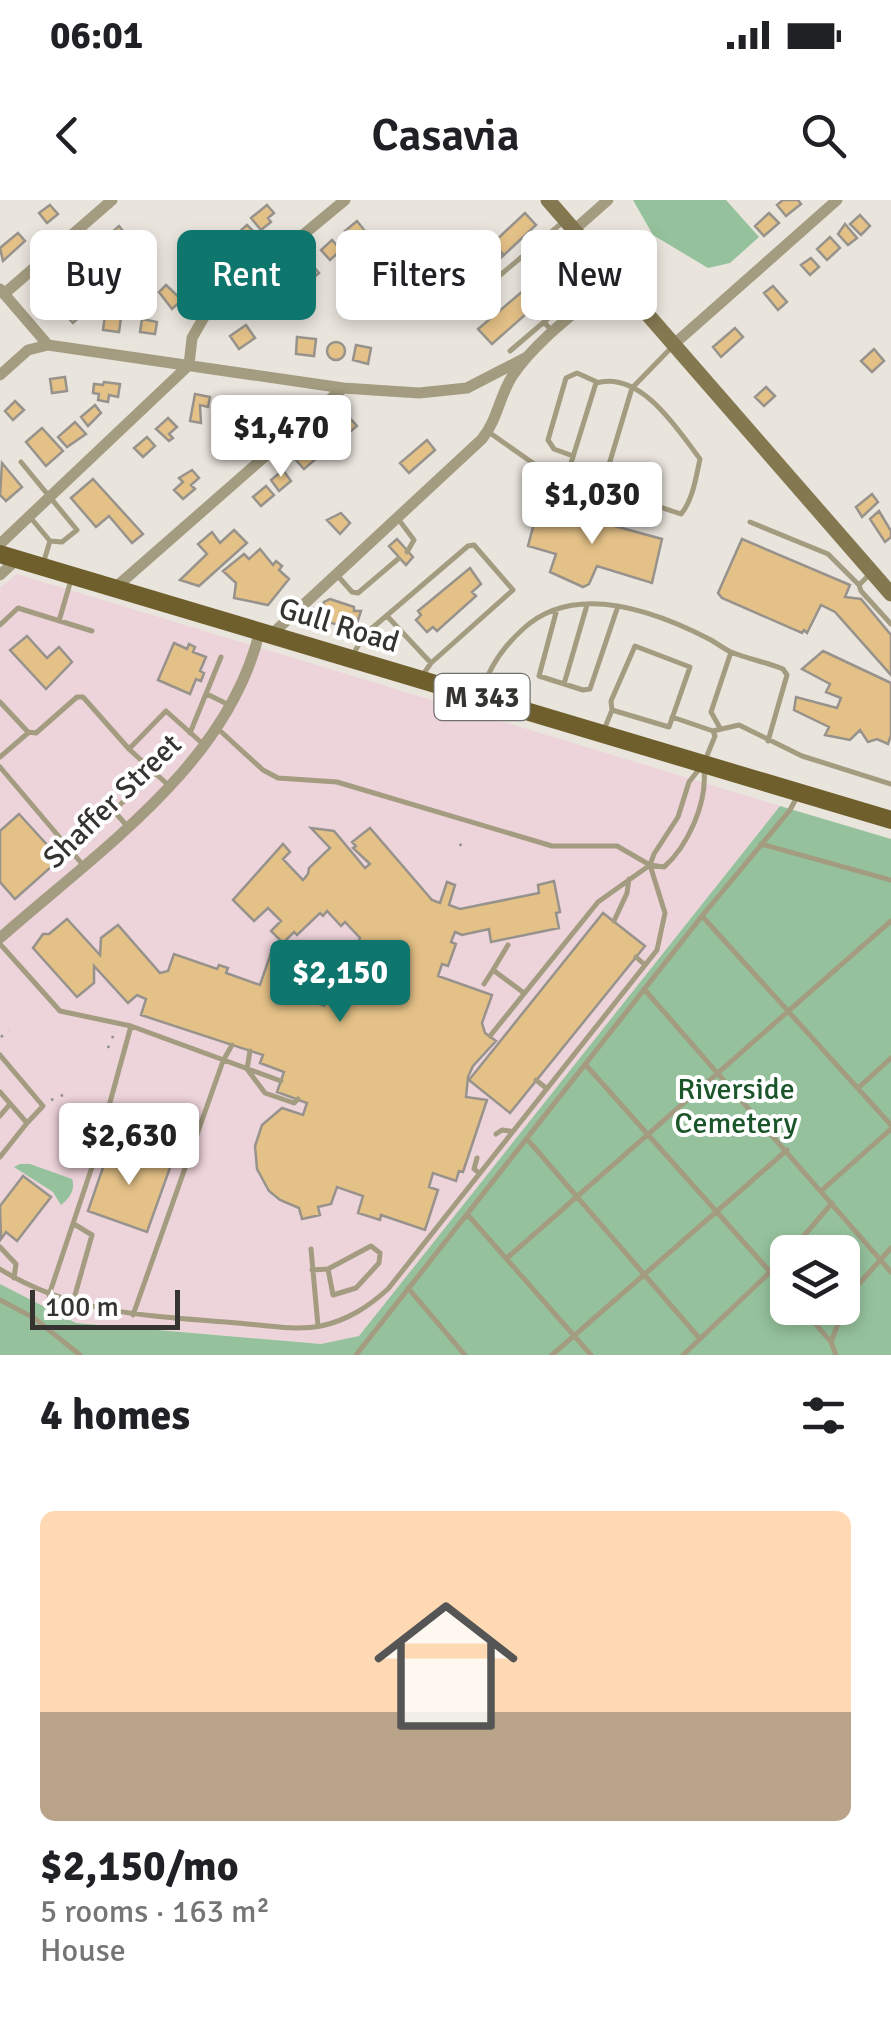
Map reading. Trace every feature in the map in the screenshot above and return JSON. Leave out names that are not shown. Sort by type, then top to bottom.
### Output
[{"type":"main road","name":"Gull Road","points":[[9,557],[351,658],[426,671],[480,697],[891,820]]},
{"type":"street","points":[[48,345],[2,291],[112,200]]},
{"type":"street","points":[[0,544],[188,365],[192,338],[204,317],[345,200]]},
{"type":"street","points":[[548,200],[574,230]]},
{"type":"street","points":[[570,225],[608,200]]},
{"type":"street","points":[[673,345],[837,200]]},
{"type":"street","points":[[266,632],[336,574],[488,432],[498,416],[509,382],[527,357],[569,320]]},
{"type":"street","points":[[652,320],[891,594]]},
{"type":"street","points":[[0,375],[28,350],[48,345],[343,388],[418,393],[467,388],[527,357]]},
{"type":"street","points":[[116,587],[343,388]]},
{"type":"street","points":[[0,575],[9,557]]},
{"type":"street","name":"Shaffer Street","points":[[0,941],[127,826],[206,746],[246,680],[266,632]]},
{"type":"lane","points":[[501,275],[570,225]]},
{"type":"lane","points":[[510,351],[546,320]]},
{"type":"lane","points":[[544,322],[554,333]]},
{"type":"lane","points":[[602,488],[632,388],[673,345]]},
{"type":"lane","points":[[488,432],[540,468],[681,514],[686,510],[700,459],[654,403],[632,388],[577,373],[566,378],[548,440],[554,449],[574,456]]},
{"type":"lane","points":[[567,476],[599,382]]},
{"type":"lane","points":[[21,462],[77,530],[62,542],[50,541],[29,516]]},
{"type":"lane","points":[[398,518],[414,540],[406,552]]},
{"type":"lane","points":[[750,522],[828,554],[891,624]]},
{"type":"lane","points":[[43,566],[50,541]]},
{"type":"lane","points":[[351,658],[364,636],[387,616],[468,546],[474,545],[513,590],[426,671],[387,616]]},
{"type":"lane","points":[[336,574],[352,592],[358,593],[398,558]]},
{"type":"lane","points":[[859,585],[872,572]]},
{"type":"lane","points":[[60,621],[72,575]]},
{"type":"lane","points":[[564,684],[587,605]]},
{"type":"lane","points":[[556,609],[539,676],[583,690],[590,689],[618,606]]},
{"type":"lane","points":[[480,697],[488,673],[507,643],[532,621],[556,609],[618,606],[658,618],[730,652],[770,664],[787,675],[768,741]]},
{"type":"lane","points":[[0,624],[18,608],[92,631]]},
{"type":"lane","points":[[602,733],[635,646],[690,667],[669,727],[612,710]]},
{"type":"lane","points":[[0,1269],[49,1295],[133,1314],[301,1328],[348,1318],[388,1289],[657,950],[665,913],[650,865],[678,817],[690,782],[704,763],[716,730],[711,712],[730,652]]},
{"type":"lane","points":[[190,732],[222,656]]},
{"type":"lane","points":[[206,693],[231,706]]},
{"type":"lane","points":[[0,702],[28,732],[36,733],[77,697],[83,697],[129,749],[169,786]]},
{"type":"lane","points":[[129,749],[166,711],[206,746]]},
{"type":"lane","points":[[672,718],[716,730],[739,726],[802,756],[891,784]]},
{"type":"lane","points":[[217,728],[263,770],[278,778],[337,782],[552,846],[617,846],[650,865],[664,867],[687,839],[706,786],[704,763]]},
{"type":"lane","points":[[0,757],[28,732]]},
{"type":"lane","points":[[0,768],[83,865]]},
{"type":"lane","points":[[70,850],[155,773]]},
{"type":"lane","points":[[356,1355],[644,988],[790,810],[799,792]]},
{"type":"lane","points":[[114,810],[127,826]]},
{"type":"lane","points":[[761,844],[891,880]]},
{"type":"lane","points":[[490,1036],[598,902],[650,865]]},
{"type":"lane","points":[[614,921],[628,879]]},
{"type":"lane","points":[[702,916],[891,1127],[822,1191]]},
{"type":"lane","points":[[506,1258],[891,922]]},
{"type":"lane","points":[[0,941],[60,1011],[131,1026],[281,1081]]},
{"type":"lane","points":[[484,984],[508,945]]},
{"type":"lane","points":[[636,957],[645,965]]},
{"type":"lane","points":[[493,970],[524,993]]},
{"type":"lane","points":[[644,988],[891,1272]]},
{"type":"lane","points":[[49,1295],[131,1026]]},
{"type":"lane","points":[[133,1314],[223,1060],[232,1045]]},
{"type":"lane","points":[[250,1050],[247,1069],[264,1093],[294,1103],[298,1099]]},
{"type":"lane","points":[[0,1055],[43,1106],[0,1157]]},
{"type":"lane","points":[[858,1088],[891,1058]]},
{"type":"lane","points":[[586,1064],[770,1273]]},
{"type":"lane","points":[[536,1080],[546,1088]]},
{"type":"lane","points":[[0,1092],[27,1123]]},
{"type":"lane","points":[[0,1116],[10,1104]]},
{"type":"lane","points":[[512,1111],[520,1119]]},
{"type":"lane","points":[[496,1134],[502,1130],[510,1132]]},
{"type":"lane","points":[[527,1139],[700,1339]]},
{"type":"lane","points":[[552,1355],[786,1150]]},
{"type":"lane","points":[[477,1158],[474,1169],[478,1172]]},
{"type":"lane","points":[[805,1235],[832,1203]]},
{"type":"lane","points":[[467,1214],[592,1355]]},
{"type":"lane","points":[[73,1224],[92,1235],[73,1302]]},
{"type":"lane","points":[[312,1270],[328,1268],[371,1246],[380,1254],[379,1263],[356,1288],[333,1295],[328,1268]]},
{"type":"lane","points":[[0,1247],[16,1264],[14,1278]]},
{"type":"lane","points":[[831,1342],[849,1295],[891,1248]]},
{"type":"lane","points":[[311,1249],[318,1326]]},
{"type":"lane","points":[[682,1355],[770,1275]]},
{"type":"lane","points":[[408,1288],[465,1355]]},
{"type":"lane","points":[[0,1300],[34,1318],[80,1355]]},
{"type":"lane","points":[[0,1310],[10,1307]]},
{"type":"lane","points":[[816,1325],[836,1355]]},
{"type":"path","points":[[460,846],[463,839]]},
{"type":"path","points":[[1,1037],[9,1030]]},
{"type":"path","points":[[108,1048],[114,1034]]},
{"type":"path","points":[[51,1100],[63,1095]]},
{"type":"shaded area","points":[[17,574],[780,806],[359,1336],[321,1344],[76,1323],[0,1284],[0,588]]},
{"type":"green space","points":[[633,200],[726,200],[759,237],[730,263],[708,268],[657,237],[657,230],[650,230]]},
{"type":"green space","name":"Riverside Cemetery","points":[[780,806],[891,839],[891,1355],[0,1355],[0,1284],[76,1323],[321,1344],[359,1336]]},
{"type":"green space","points":[[20,1164],[72,1179],[69,1197],[61,1205],[53,1192],[14,1167]]},
{"type":"building","points":[[783,200],[798,200],[801,204],[786,216],[777,205]]},
{"type":"building","points":[[50,205],[58,214],[47,223],[39,213]]},
{"type":"building","points":[[267,205],[274,213],[268,218],[271,222],[261,230],[251,218]]},
{"type":"building","points":[[525,213],[536,225],[531,230],[521,230],[521,239],[504,255],[501,236]]},
{"type":"building","points":[[769,213],[779,223],[764,236],[755,226]]},
{"type":"building","points":[[860,215],[870,226],[861,235],[850,224]]},
{"type":"building","points":[[357,221],[364,230],[346,230]]},
{"type":"building","points":[[845,224],[857,238],[848,245],[838,234]]},
{"type":"building","points":[[18,233],[25,241],[3,261],[0,248]]},
{"type":"building","points":[[830,237],[840,248],[827,260],[817,249]]},
{"type":"building","points":[[332,240],[336,244],[336,255],[330,260],[321,250]]},
{"type":"building","points":[[811,258],[819,267],[810,275],[801,265]]},
{"type":"building","points":[[166,285],[177,295],[177,304],[172,309],[159,292]]},
{"type":"building","points":[[773,286],[787,302],[778,310],[764,293]]},
{"type":"building","points":[[521,292],[521,318],[492,344],[478,329],[489,320],[501,320],[501,309]]},
{"type":"building","points":[[104,320],[121,320],[119,332],[103,330]]},
{"type":"building","points":[[142,320],[157,322],[155,334],[140,332]]},
{"type":"building","points":[[246,325],[255,338],[239,349],[230,336]]},
{"type":"building","points":[[735,328],[743,337],[721,357],[713,347]]},
{"type":"building","points":[[297,337],[316,339],[314,356],[296,354]]},
{"type":"building","points":[[336,342],[345,351],[336,360],[327,351]]},
{"type":"building","points":[[356,345],[371,348],[368,364],[353,360]]},
{"type":"building","points":[[874,349],[884,361],[872,372],[861,361]]},
{"type":"building","points":[[65,377],[67,391],[52,393],[50,379]]},
{"type":"building","points":[[94,384],[120,384],[118,397],[109,395],[108,402],[98,400],[99,394],[93,393]]},
{"type":"building","points":[[766,387],[775,396],[764,406],[755,397]]},
{"type":"building","points":[[195,394],[210,397],[208,407],[200,405],[201,423],[190,421]]},
{"type":"building","points":[[15,401],[24,410],[13,420],[5,411]]},
{"type":"building","points":[[95,405],[101,413],[88,426],[81,417]]},
{"type":"building","points":[[347,415],[357,426],[344,437],[335,426]]},
{"type":"building","points":[[168,418],[177,427],[169,434],[173,438],[169,441],[156,429]]},
{"type":"building","points":[[75,422],[86,434],[67,447],[58,437]]},
{"type":"building","points":[[42,428],[63,451],[46,466],[26,442]]},
{"type":"building","points":[[329,430],[337,439],[325,450],[317,441]]},
{"type":"building","points":[[234,435],[243,445],[231,457],[221,446]]},
{"type":"building","points":[[147,437],[155,446],[143,457],[134,448]]},
{"type":"building","points":[[427,440],[435,450],[409,473],[400,463]]},
{"type":"building","points":[[307,448],[317,458],[304,469],[295,459]]},
{"type":"building","points":[[2,463],[22,487],[6,501],[0,495]]},
{"type":"building","points":[[192,470],[199,478],[191,485],[195,489],[183,499],[174,490],[183,482],[179,478]]},
{"type":"building","points":[[283,470],[291,481],[279,491],[271,480]]},
{"type":"building","points":[[93,479],[143,534],[132,543],[109,516],[96,527],[71,498]]},
{"type":"building","points":[[266,486],[274,495],[261,506],[253,497]]},
{"type":"building","points":[[872,494],[878,502],[862,517],[856,507]]},
{"type":"building","points":[[539,504],[577,515],[580,510],[587,512],[585,518],[662,539],[652,583],[597,566],[589,584],[583,587],[550,572],[556,554],[528,546]]},
{"type":"building","points":[[879,511],[891,531],[885,542],[870,519]]},
{"type":"building","points":[[341,513],[350,523],[340,534],[327,520]]},
{"type":"building","points":[[234,530],[247,543],[199,586],[180,580],[207,554],[198,544],[212,532],[220,543]]},
{"type":"building","points":[[397,539],[413,557],[406,565],[389,546]]},
{"type":"building","points":[[742,539],[850,585],[845,597],[861,599],[891,635],[891,675],[835,612],[821,605],[807,633],[802,633],[722,598],[718,593]]},
{"type":"building","points":[[260,549],[273,565],[276,561],[282,566],[279,570],[289,579],[268,605],[234,598],[236,583],[223,571],[244,554],[249,559]]},
{"type":"building","points":[[470,568],[481,584],[472,592],[476,596],[437,631],[433,627],[427,632],[416,620],[421,615],[418,611]]},
{"type":"building","points":[[330,599],[361,611],[357,623],[349,620],[345,627],[318,619],[324,602]]},
{"type":"building","points":[[27,636],[47,658],[59,647],[72,662],[46,689],[10,650]]},
{"type":"building","points":[[174,643],[187,649],[189,644],[195,647],[193,652],[206,657],[200,671],[204,673],[201,681],[196,679],[190,694],[158,680]]},
{"type":"building","points":[[823,651],[891,683],[888,744],[877,739],[868,742],[860,730],[850,740],[825,735],[829,727],[794,710],[796,697],[837,708],[841,698],[826,692],[830,684],[802,669]]},
{"type":"building","points":[[19,814],[60,859],[15,899],[0,882],[0,831]]},
{"type":"building","points":[[311,828],[334,831],[365,868],[370,864],[353,848],[356,846],[352,842],[370,828],[432,900],[440,903],[447,882],[455,885],[449,905],[460,909],[539,893],[538,885],[554,881],[559,928],[491,942],[489,929],[462,935],[455,932],[451,942],[456,944],[448,966],[442,964],[438,976],[492,995],[482,1023],[485,1033],[496,1041],[468,1077],[466,1097],[487,1100],[463,1172],[459,1171],[456,1181],[433,1173],[429,1187],[438,1190],[425,1230],[381,1215],[380,1220],[358,1213],[363,1196],[337,1187],[331,1204],[318,1207],[320,1215],[302,1219],[299,1208],[269,1191],[257,1169],[255,1146],[262,1125],[282,1108],[303,1115],[307,1103],[277,1092],[284,1072],[260,1063],[263,1055],[141,1015],[146,999],[137,995],[128,1003],[94,966],[94,983],[77,997],[33,948],[43,934],[49,934],[67,919],[100,955],[101,938],[118,925],[160,973],[168,971],[174,954],[217,969],[219,965],[228,968],[226,973],[260,985],[274,944],[313,958],[303,988],[292,984],[289,994],[305,999],[311,982],[325,987],[319,1004],[324,1006],[326,1001],[348,1009],[353,995],[341,991],[360,938],[345,922],[341,926],[327,911],[323,916],[320,913],[283,943],[271,931],[281,921],[268,908],[254,921],[233,900],[283,844],[290,852],[283,859],[303,880],[309,868],[330,848]]},
{"type":"building","points":[[603,913],[645,946],[510,1113],[469,1080]]},
{"type":"building","points":[[111,1144],[171,1165],[147,1232],[88,1211]]},
{"type":"building","points":[[23,1176],[51,1197],[17,1241],[6,1232],[1,1239],[0,1206]]}]
